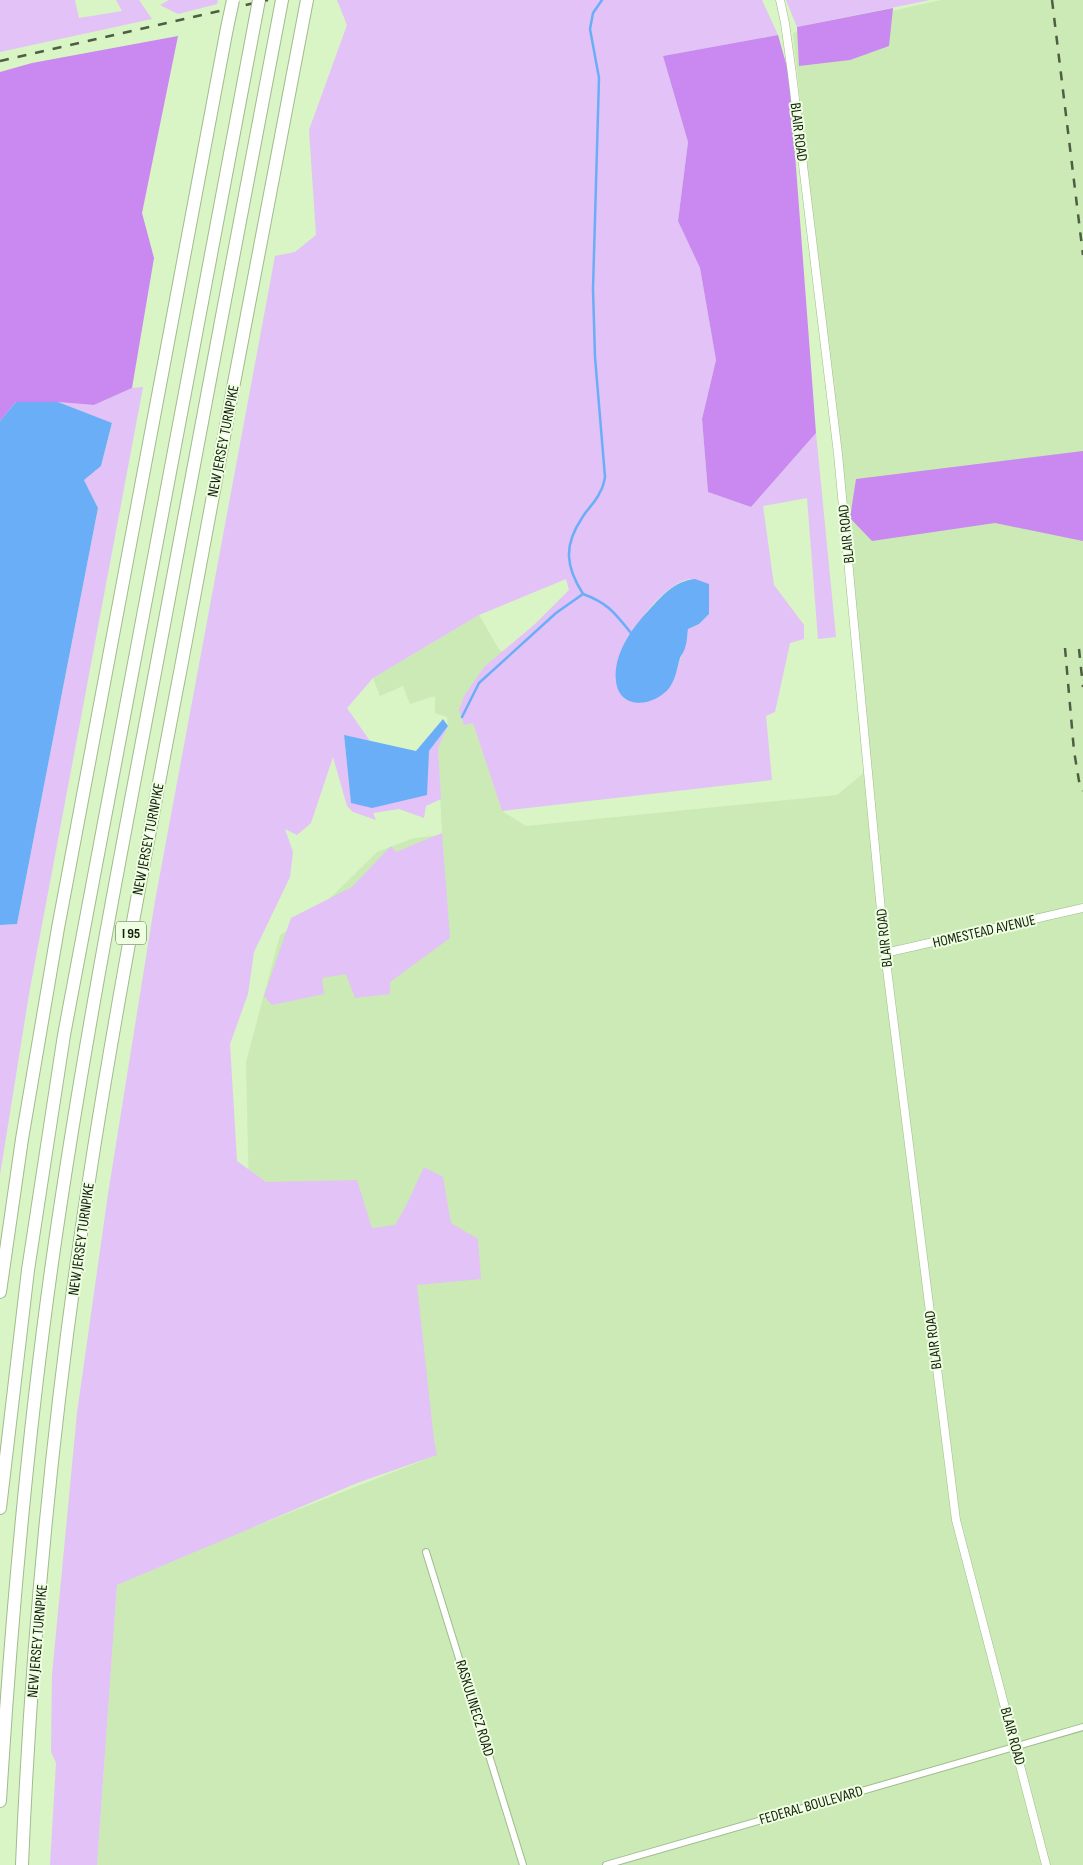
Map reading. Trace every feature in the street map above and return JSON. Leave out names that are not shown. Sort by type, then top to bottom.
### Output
[{"type":"highway","points":[[0,1292],[22,1139],[58,928],[233,0]]},
{"type":"highway","points":[[0,1508],[28,1270],[64,1035],[259,0]]},
{"type":"highway","name":"NEW JERSEY TURNPIKE","points":[[0,1801],[13,1614],[24,1494],[52,1264],[71,1137],[105,935],[282,0]]},
{"type":"highway","name":"NEW JERSEY TURNPIKE","points":[[22,1865],[30,1727],[49,1497],[75,1277],[93,1150],[130,941],[306,5]]},
{"type":"street","name":"BLAIR ROAD","points":[[780,0],[786,23],[838,454],[886,954],[956,1520],[1046,1865]]},
{"type":"street","name":"HOMESTEAD AVENUE","points":[[886,954],[1083,908]]},
{"type":"street","name":"RASKULINECZ ROAD","points":[[426,1552],[523,1865]]},
{"type":"street","name":"FEDERAL BOULEVARD","points":[[606,1865],[1083,1727]]},
{"type":"shaded area","points":[[0,0],[75,0],[79,18],[122,11],[116,0],[139,0],[152,19],[0,52]]},
{"type":"shaded area","points":[[169,0],[218,0],[217,4],[178,14],[160,5]]},
{"type":"shaded area","points":[[337,0],[762,0],[778,35],[663,56],[688,142],[678,221],[700,268],[716,360],[702,419],[708,492],[751,507],[816,433],[836,637],[818,639],[807,498],[763,506],[774,585],[804,625],[804,639],[790,643],[775,712],[766,716],[772,780],[502,811],[473,723],[464,725],[459,710],[464,696],[484,667],[535,624],[569,590],[566,579],[479,615],[373,678],[347,708],[370,741],[344,736],[351,802],[429,751],[448,726],[438,748],[441,799],[426,806],[424,818],[399,809],[373,813],[376,820],[353,812],[347,806],[333,757],[311,823],[297,835],[285,829],[293,852],[290,877],[254,952],[248,994],[230,1044],[237,1161],[266,1182],[357,1180],[372,1228],[395,1225],[424,1167],[443,1177],[451,1223],[478,1239],[481,1279],[417,1285],[437,1455],[357,1483],[117,1585],[97,1865],[50,1865],[56,1763],[51,1752],[52,1675],[77,1413],[108,1194],[155,901],[275,256],[295,252],[316,235],[309,130],[347,25]],"holes":[[[689,579],[709,584],[709,614],[699,624],[688,629],[684,647],[670,687],[620,654],[648,610],[668,590],[678,583]]]},
{"type":"shaded area","points":[[786,0],[930,0],[797,27]]},
{"type":"shaded area","points":[[941,0],[1083,0],[1083,1865],[97,1865],[117,1585],[238,1533],[437,1455],[256,1513],[246,1062],[280,935],[313,915],[377,852],[414,838],[442,835],[438,748],[448,726],[447,717],[435,713],[435,696],[410,704],[403,686],[380,696],[373,678],[479,615],[502,652],[484,667],[473,723],[502,811],[526,826],[837,795],[865,772],[835,430],[793,33]]},
{"type":"shaded area","points":[[893,8],[889,46],[850,60],[799,66],[797,27]]},
{"type":"shaded area","points":[[778,35],[789,74],[816,433],[751,507],[708,492],[702,419],[716,360],[700,268],[678,221],[688,142],[663,56]]},
{"type":"shaded area","points":[[178,36],[142,213],[154,258],[132,388],[94,405],[58,402],[16,402],[0,421],[0,72],[32,63]]},
{"type":"shaded area","points":[[143,387],[29,994],[0,1175],[0,925],[17,924],[98,508],[84,480],[101,466],[112,424],[58,402],[94,405],[132,388]]},
{"type":"shaded area","points":[[1083,451],[1083,541],[995,523],[872,541],[850,518],[856,479]]},
{"type":"shaded area","points":[[442,833],[450,938],[390,982],[390,994],[355,998],[346,974],[322,978],[324,994],[272,1005],[264,996],[291,918],[352,887],[391,846],[396,852]]},
{"type":"water","points":[[16,402],[58,402],[112,423],[101,466],[84,480],[98,508],[17,924],[0,925],[0,421]]},
{"type":"water","points":[[695,579],[709,584],[709,614],[699,624],[688,629],[685,648],[670,687],[656,699],[638,703],[630,701],[619,691],[616,681],[618,661],[625,642],[643,617],[664,595],[675,586]]},
{"type":"water","points":[[443,719],[448,726],[429,751],[427,795],[372,808],[351,803],[344,735],[416,751]]},
{"type":"waterway","points":[[583,594],[570,565],[569,547],[576,528],[603,487],[605,477],[595,357],[593,289],[599,78],[590,29],[593,13],[602,0]]},
{"type":"waterway","points":[[462,717],[479,683],[556,613],[583,594],[599,601],[610,609],[631,633]]},
{"type":"railway","points":[[0,61],[268,0]]},
{"type":"railway","points":[[1052,0],[1083,255]]},
{"type":"railway","points":[[1065,648],[1074,751],[1079,781],[1083,791]]},
{"type":"railway","points":[[1079,649],[1083,687]]}]
